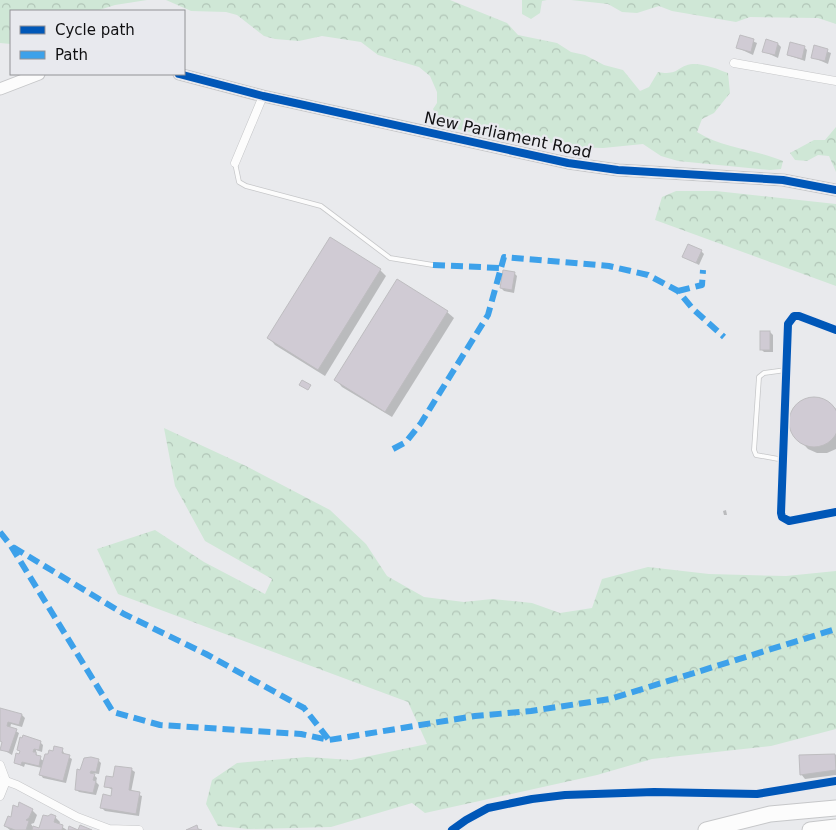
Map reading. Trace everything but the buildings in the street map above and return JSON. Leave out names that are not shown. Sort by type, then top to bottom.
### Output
[{"type":"highway","points":[[706,830],[770,814],[836,808]]},
{"type":"highway","points":[[810,830],[836,827]]},
{"type":"street","points":[[734,62],[836,81]]},
{"type":"street","points":[[0,89],[36,75]]},
{"type":"street","name":"New Parliament Road","points":[[183,75],[263,96],[568,163],[618,170],[783,180],[834,190]]},
{"type":"street","points":[[235,163],[263,96]]},
{"type":"street","points":[[836,330],[794,316],[788,324],[782,517],[789,520],[836,512]]},
{"type":"street","points":[[0,765],[3,781],[0,796]]},
{"type":"street","points":[[3,781],[76,817],[108,829],[139,830]]},
{"type":"street","points":[[452,830],[488,808],[549,797],[654,792],[757,794],[836,781]]},
{"type":"lane","points":[[235,163],[239,182],[246,186],[321,206],[390,258],[433,265]]},
{"type":"lane","points":[[784,460],[756,455],[754,450],[759,378],[764,373],[786,370]]},
{"type":"green space","points":[[0,0],[147,0],[115,5],[99,10],[10,10],[10,44],[0,43]]},
{"type":"green space","points":[[166,0],[450,0],[507,23],[518,35],[557,43],[571,52],[585,55],[604,65],[623,70],[640,91],[649,87],[658,72],[670,73],[687,65],[701,64],[728,73],[730,93],[714,113],[702,119],[697,132],[718,142],[783,161],[781,169],[770,170],[678,161],[661,156],[643,144],[603,148],[576,147],[499,134],[466,132],[440,123],[433,109],[437,103],[437,92],[430,76],[419,67],[378,55],[361,42],[322,36],[299,41],[275,39],[264,36],[237,15],[226,12],[191,11]]},
{"type":"green space","points":[[522,0],[547,0],[542,1],[540,13],[531,19],[522,14]]},
{"type":"green space","points":[[571,0],[836,0],[836,24],[818,18],[750,17],[736,22],[672,11],[659,6],[637,13],[622,12],[608,4]]},
{"type":"green space","points":[[836,127],[836,172],[829,156],[818,155],[807,161],[795,160],[790,153],[814,140],[825,140]]},
{"type":"green space","points":[[676,191],[716,191],[836,204],[836,286],[655,220],[662,197]]},
{"type":"green space","points":[[164,428],[246,466],[330,510],[366,544],[387,576],[424,597],[464,602],[492,599],[532,603],[560,613],[592,608],[602,579],[648,567],[709,574],[786,576],[836,571],[836,729],[771,746],[652,759],[597,775],[425,813],[412,803],[331,827],[249,829],[218,826],[206,804],[212,780],[237,763],[307,757],[351,760],[427,744],[408,702],[118,594],[97,549],[155,530],[204,562],[265,594],[272,579],[205,541],[175,486]]},
{"type":"marked path","points":[[393,449],[406,442],[421,423],[488,315],[504,257],[609,266],[648,275],[678,291],[693,309],[724,337]]},
{"type":"marked path","points":[[433,265],[501,268]]},
{"type":"marked path","points":[[678,291],[702,285],[703,270]]},
{"type":"marked path","points":[[0,532],[11,546],[113,712],[160,725],[301,734],[329,740],[475,716],[531,711],[610,699],[836,629]]},
{"type":"marked path","points":[[13,547],[124,614],[206,654],[304,708],[329,740]]},
{"type":"cycle path","points":[[183,75],[263,96],[568,163],[618,170],[783,180],[836,190]]},
{"type":"cycle path","points":[[836,330],[799,316],[794,316],[788,324],[781,513],[782,517],[789,521],[836,512]]},
{"type":"cycle path","points":[[452,830],[488,808],[532,799],[565,795],[654,792],[757,794],[836,781]]}]
